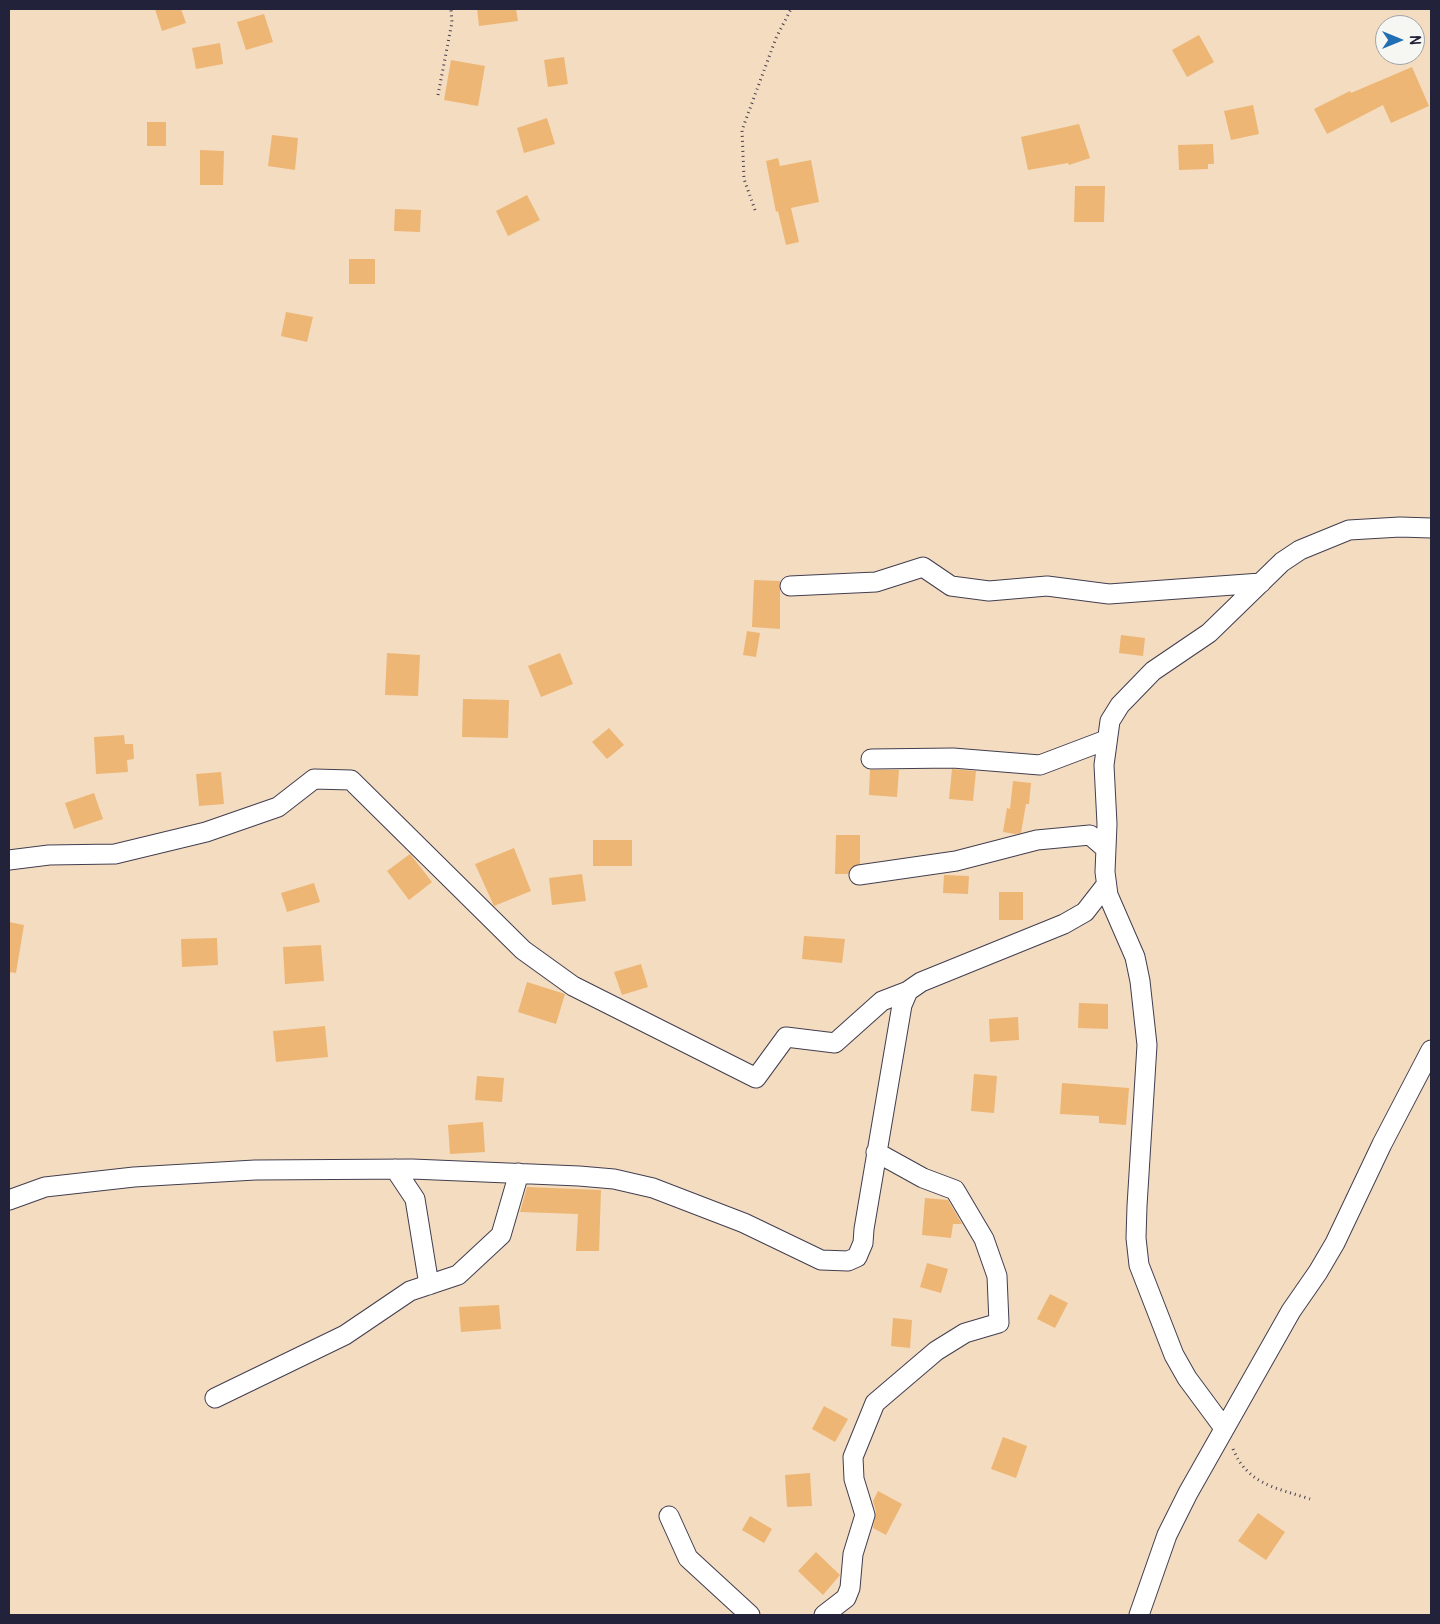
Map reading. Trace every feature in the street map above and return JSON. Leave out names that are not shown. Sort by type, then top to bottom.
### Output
[{"type":"street","points":[[1224,1428],[1187,1378],[1174,1355],[1139,1266],[1136,1238],[1146,1077],[1146,1036],[1140,981],[1135,957],[1108,895],[1106,885],[1105,848],[1107,824],[1104,765],[1110,722],[1120,705],[1153,671],[1176,657],[1220,624],[1282,562],[1300,550],[1349,530],[1392,527],[1431,528]]},
{"type":"street","points":[[790,586],[876,582],[923,567],[951,586],[989,591],[1047,586],[1109,594],[1261,583]]},
{"type":"street","points":[[871,760],[953,758],[1040,765],[1106,740]]},
{"type":"street","points":[[9,860],[49,855],[115,854],[206,832],[278,807],[314,779],[352,780],[523,950],[573,986],[756,1078],[786,1037],[835,1044],[882,1001],[908,991],[921,982],[1064,924],[1084,912],[1106,885]]},
{"type":"street","points":[[859,875],[956,861],[1037,840],[1090,835],[1105,848]]},
{"type":"street","points":[[9,1200],[44,1187],[134,1177],[255,1170],[396,1169],[614,1179],[652,1188],[744,1223],[821,1260],[848,1261],[858,1256],[863,1243],[876,1152],[902,1005],[908,991]]},
{"type":"street","points":[[1139,1615],[1167,1535],[1224,1428],[1264,1362],[1291,1311],[1336,1242],[1382,1144],[1431,1050]]},
{"type":"street","points":[[824,1615],[846,1598],[850,1588],[853,1554],[865,1515],[854,1479],[853,1458],[875,1403],[936,1351],[965,1332],[999,1323],[996,1276],[984,1240],[955,1190],[923,1178],[876,1152]]},
{"type":"street","points":[[396,1169],[415,1199],[429,1285]]},
{"type":"street","points":[[215,1398],[345,1335],[410,1291],[458,1275],[501,1235],[519,1174]]},
{"type":"street","points":[[669,1516],[688,1558],[750,1615]]},
{"type":"path","points":[[438,95],[452,22],[451,9]]},
{"type":"path","points":[[755,210],[744,179],[742,130],[776,38],[791,9]]},
{"type":"path","points":[[1224,1428],[1240,1464],[1255,1480],[1310,1499]]},
{"type":"building","points":[[155,9],[181,9],[186,23],[162,31]]},
{"type":"building","points":[[477,9],[516,9],[518,21],[479,26]]},
{"type":"building","points":[[264,14],[273,42],[246,50],[237,22]]},
{"type":"building","points":[[1199,35],[1214,62],[1187,77],[1172,50]]},
{"type":"building","points":[[220,43],[223,64],[196,69],[192,48]]},
{"type":"building","points":[[564,57],[568,84],[548,87],[544,60]]},
{"type":"building","points":[[451,60],[485,66],[478,106],[444,100]]},
{"type":"building","points":[[1412,67],[1429,106],[1391,123],[1383,105],[1327,134],[1314,109],[1350,91],[1351,93]]},
{"type":"building","points":[[1253,105],[1259,134],[1231,140],[1224,111]]},
{"type":"building","points":[[547,118],[555,144],[524,153],[517,128]]},
{"type":"building","points":[[147,122],[166,122],[166,146],[147,146]]},
{"type":"building","points":[[1079,124],[1090,158],[1069,165],[1068,163],[1028,170],[1021,137]]},
{"type":"building","points":[[272,135],[298,138],[295,170],[268,166]]},
{"type":"building","points":[[1213,144],[1214,164],[1208,164],[1208,169],[1179,170],[1178,145]]},
{"type":"building","points":[[200,150],[224,151],[223,185],[200,185]]},
{"type":"building","points":[[778,158],[780,166],[811,160],[819,202],[791,208],[799,242],[786,245],[778,211],[776,212],[766,161]]},
{"type":"building","points":[[1075,186],[1105,186],[1104,222],[1074,222]]},
{"type":"building","points":[[527,195],[540,220],[508,236],[496,211]]},
{"type":"building","points":[[395,209],[421,210],[420,232],[394,231]]},
{"type":"building","points":[[349,259],[375,259],[375,284],[349,284]]},
{"type":"building","points":[[286,312],[313,317],[307,342],[281,336]]},
{"type":"building","points":[[754,580],[780,581],[780,629],[752,627]]},
{"type":"building","points":[[747,631],[760,633],[756,657],[743,655]]},
{"type":"building","points":[[1121,635],[1145,638],[1143,656],[1119,653]]},
{"type":"building","points":[[387,653],[420,655],[418,696],[385,695]]},
{"type":"building","points":[[560,653],[573,684],[541,697],[528,666]]},
{"type":"building","points":[[463,699],[509,700],[508,738],[462,737]]},
{"type":"building","points":[[609,728],[624,745],[607,759],[592,742]]},
{"type":"building","points":[[124,735],[125,744],[133,744],[134,759],[127,760],[128,772],[96,774],[94,737]]},
{"type":"building","points":[[952,769],[976,771],[973,801],[949,799]]},
{"type":"building","points":[[870,770],[899,770],[897,797],[869,795]]},
{"type":"building","points":[[221,772],[224,804],[199,806],[196,774]]},
{"type":"building","points":[[1013,781],[1031,783],[1029,804],[1026,804],[1021,833],[1015,834],[1003,832],[1007,808],[1010,809]]},
{"type":"building","points":[[94,793],[103,819],[74,829],[65,803]]},
{"type":"building","points":[[836,835],[860,835],[860,864],[852,867],[848,874],[835,874]]},
{"type":"building","points":[[593,840],[632,840],[632,866],[593,866]]},
{"type":"building","points":[[514,848],[531,891],[494,906],[475,864]]},
{"type":"building","points":[[410,854],[432,882],[409,900],[387,871]]},
{"type":"building","points":[[582,874],[586,901],[552,905],[549,878]]},
{"type":"building","points":[[944,875],[969,876],[968,894],[943,893]]},
{"type":"building","points":[[314,883],[320,902],[287,912],[281,893]]},
{"type":"building","points":[[999,892],[1023,892],[1023,920],[999,920]]},
{"type":"building","points":[[9,922],[24,925],[16,973],[9,972]]},
{"type":"building","points":[[804,936],[845,939],[842,963],[802,959]]},
{"type":"building","points":[[217,938],[218,965],[182,967],[181,939]]},
{"type":"building","points":[[321,945],[324,981],[285,984],[283,947]]},
{"type":"building","points":[[641,964],[648,987],[622,995],[614,972]]},
{"type":"building","points":[[527,982],[565,994],[556,1024],[518,1012]]},
{"type":"building","points":[[1079,1003],[1108,1004],[1108,1029],[1078,1028]]},
{"type":"building","points":[[1018,1017],[1019,1040],[990,1042],[989,1019]]},
{"type":"building","points":[[325,1026],[328,1057],[276,1062],[273,1031]]},
{"type":"building","points":[[974,1074],[997,1076],[994,1113],[971,1111]]},
{"type":"building","points":[[477,1076],[504,1078],[502,1102],[475,1100]]},
{"type":"building","points":[[1062,1083],[1129,1088],[1126,1125],[1099,1123],[1099,1116],[1060,1114]]},
{"type":"building","points":[[483,1122],[485,1152],[450,1154],[448,1125]]},
{"type":"building","points":[[527,1187],[601,1190],[599,1251],[576,1251],[578,1214],[520,1212]]},
{"type":"building","points":[[925,1198],[948,1200],[962,1224],[953,1224],[951,1238],[922,1235]]},
{"type":"building","points":[[927,1263],[948,1269],[941,1293],[920,1287]]},
{"type":"building","points":[[1050,1294],[1068,1303],[1055,1328],[1037,1319]]},
{"type":"building","points":[[499,1305],[501,1329],[461,1332],[459,1307]]},
{"type":"building","points":[[893,1318],[912,1320],[910,1348],[891,1346]]},
{"type":"building","points":[[824,1406],[848,1419],[835,1442],[812,1429]]},
{"type":"building","points":[[1003,1437],[1027,1446],[1016,1478],[991,1469]]},
{"type":"building","points":[[810,1473],[812,1506],[787,1507],[785,1475]]},
{"type":"building","points":[[878,1491],[902,1504],[886,1535],[873,1528],[876,1512],[873,1501]]},
{"type":"building","points":[[1258,1513],[1285,1532],[1266,1560],[1238,1541]]},
{"type":"building","points":[[750,1516],[772,1529],[764,1543],[742,1530]]},
{"type":"building","points":[[816,1552],[840,1575],[823,1595],[798,1571]]}]
